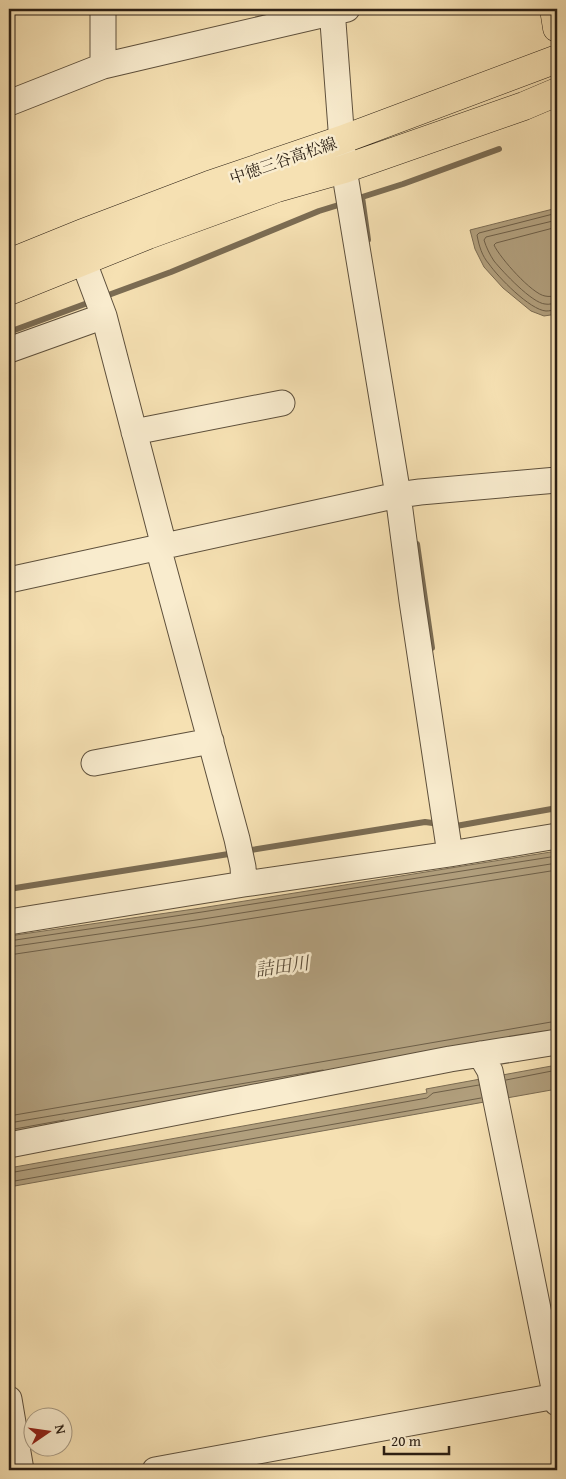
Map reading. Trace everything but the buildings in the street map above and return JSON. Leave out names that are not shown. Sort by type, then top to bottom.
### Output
[{"type":"main road","points":[[554,9],[557,28]]},
{"type":"main road","name":"中徳三谷高松線","points":[[9,264],[83,233],[209,185],[341,140],[557,60]]},
{"type":"main road","name":"中徳三谷高松線","points":[[9,291],[88,272],[157,231],[277,188],[348,191],[557,92]]},
{"type":"street","points":[[103,66],[104,9]]},
{"type":"street","points":[[9,104],[103,66],[267,18],[337,10],[341,140],[348,191],[409,494],[412,601],[449,846]]},
{"type":"street","points":[[88,272],[104,316],[134,432],[210,741],[237,839],[243,876]]},
{"type":"street","points":[[9,350],[104,316]]},
{"type":"street","points":[[134,432],[282,404]]},
{"type":"street","points":[[9,580],[409,494],[557,480]]},
{"type":"street","points":[[94,763],[210,741]]},
{"type":"street","points":[[9,922],[243,876],[449,846],[557,836]]},
{"type":"street","points":[[9,1145],[342,1080],[485,1062],[557,1042]]},
{"type":"street","points":[[155,1470],[557,1400],[553,1364],[496,1099],[485,1062]]},
{"type":"street","points":[[9,1399],[21,1470]]},
{"type":"water","points":[[557,208],[557,314],[544,316],[531,311],[503,288],[484,267],[475,249],[470,230]]},
{"type":"water","name":"詰田川","points":[[557,851],[557,1040],[9,1135],[9,936],[201,908]]},
{"type":"water","points":[[557,1065],[557,1089],[9,1187],[9,1168],[427,1093],[426,1089]]},
{"type":"waterway","points":[[359,198],[499,149]]},
{"type":"waterway","points":[[362,197],[368,240]]},
{"type":"waterway","points":[[103,297],[171,272],[319,211],[345,203]]},
{"type":"waterway","points":[[9,332],[93,301]]},
{"type":"waterway","points":[[417,544],[432,648]]},
{"type":"waterway","points":[[450,825],[456,826],[557,808]]},
{"type":"waterway","points":[[245,851],[425,822],[440,824]]},
{"type":"waterway","points":[[9,889],[235,853]]}]
